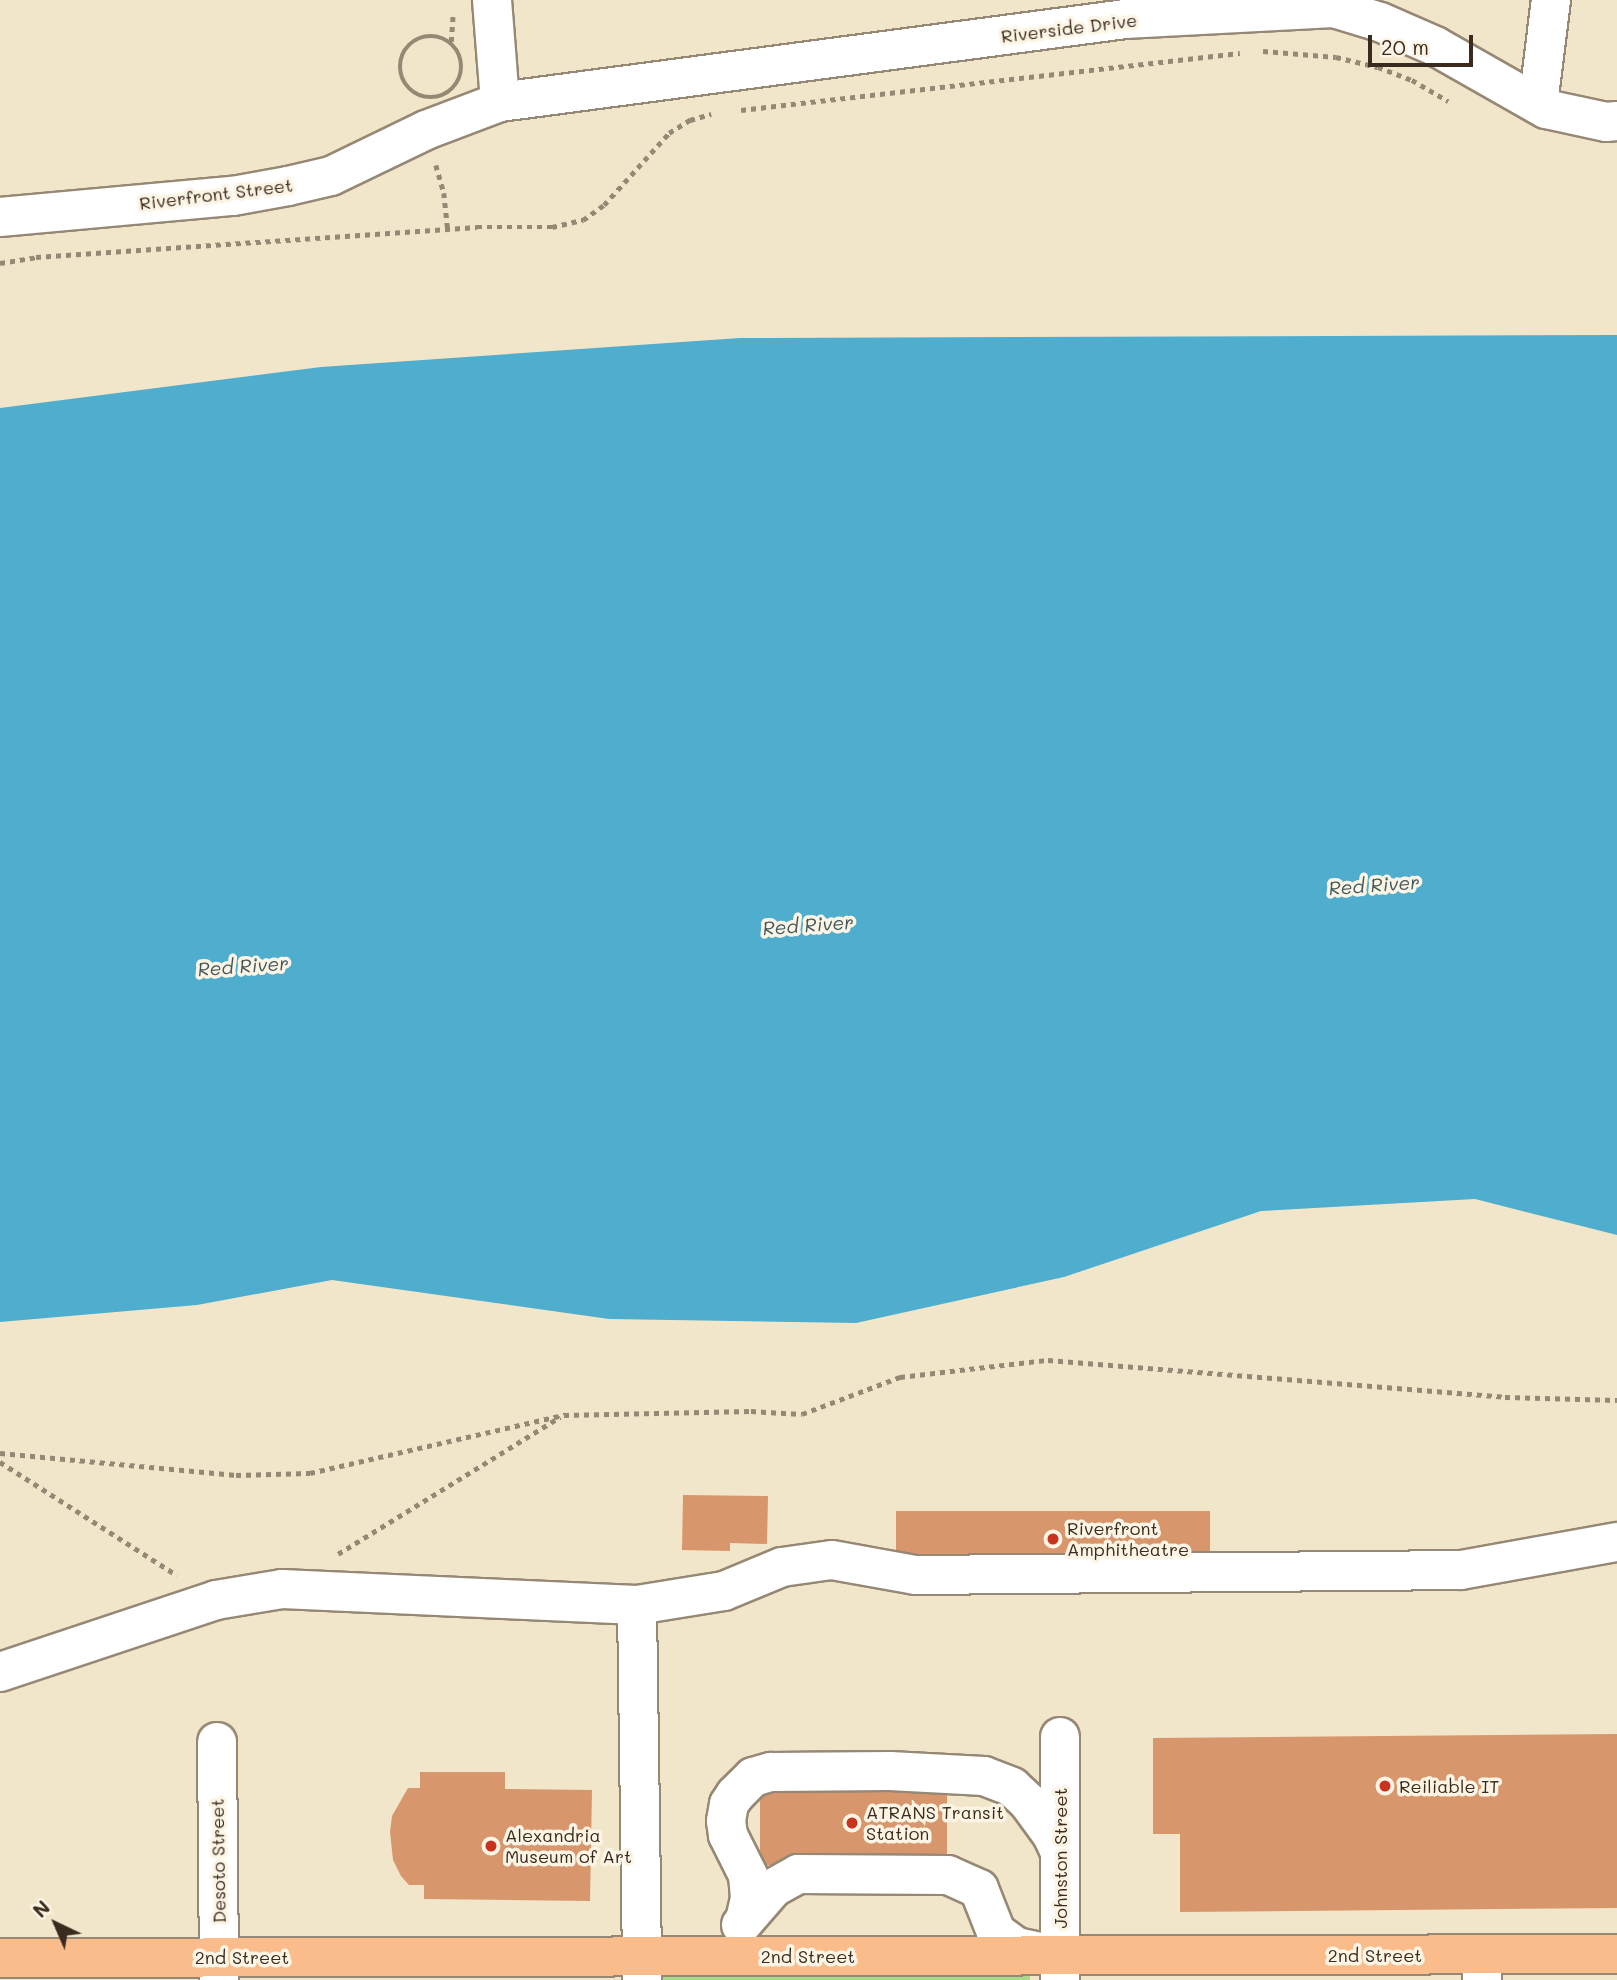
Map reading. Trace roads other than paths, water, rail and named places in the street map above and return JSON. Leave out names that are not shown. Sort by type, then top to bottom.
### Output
[{"type":"main road","name":"2nd Street","points":[[0,1958],[219,1969],[642,1968],[712,1956],[1060,1968],[1482,1967],[1617,1954]]},
{"type":"street","points":[[492,0],[500,102]]},
{"type":"street","points":[[1538,104],[1550,0]]},
{"type":"street","name":"Riverside Drive","points":[[500,102],[1124,10],[1334,8],[1380,22],[1435,46],[1538,104],[1605,122],[1617,121]]},
{"type":"street","name":"Riverfront Street","points":[[0,217],[233,196],[288,186],[331,176],[426,130],[500,102]]},
{"type":"street","points":[[0,1672],[216,1600],[282,1589],[637,1605],[724,1591],[782,1567],[832,1560],[915,1575],[1461,1570],[1617,1542]]},
{"type":"street","points":[[637,1605],[642,1968]]},
{"type":"street","name":"Johnston Street","points":[[1060,1737],[1060,1968]]},
{"type":"street","name":"Desoto Street","points":[[217,1741],[219,1969]]},
{"type":"street","points":[[745,1920],[750,1898],[748,1874],[727,1835],[726,1821],[729,1804],[735,1795],[753,1777],[771,1772],[890,1771],[984,1776],[1012,1787],[1028,1802],[1047,1827],[1060,1852]]},
{"type":"street","points":[[712,1956],[772,1888],[798,1874],[948,1875],[979,1889],[996,1932],[1017,1947],[1060,1968]]},
{"type":"water","name":"Red River","points":[[1617,335],[1617,1235],[1475,1199],[1261,1211],[1064,1277],[856,1323],[609,1319],[332,1280],[197,1305],[0,1322],[0,408],[321,367],[740,338]]},
{"type":"place","name":"Riverfront Amphitheatre","points":[[1053,1539]]},
{"type":"place","name":"Reiliable IT","points":[[1385,1786]]},
{"type":"place","name":"ATRANS Transit Station","points":[[852,1823]]},
{"type":"place","name":"Alexandria Museum of Art","points":[[491,1846]]}]
